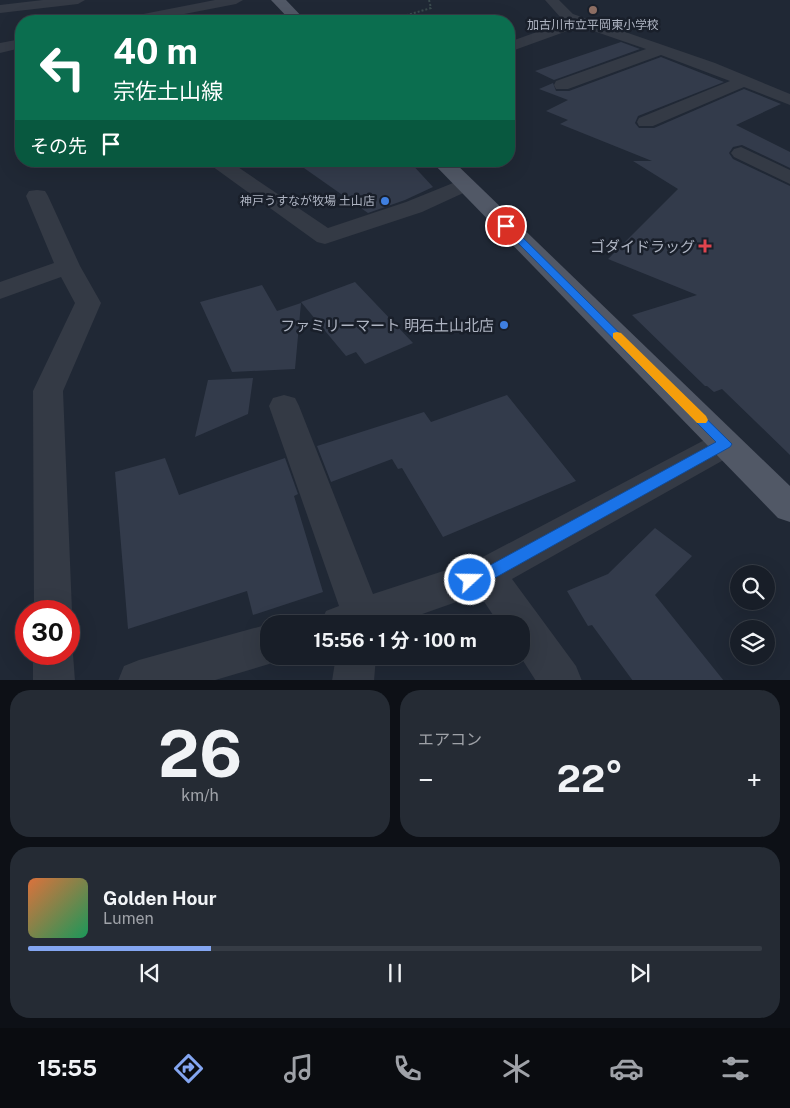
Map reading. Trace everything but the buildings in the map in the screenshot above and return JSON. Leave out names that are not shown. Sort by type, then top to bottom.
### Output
[{"type":"main road","points":[[278,0],[293,15]]},
{"type":"main road","points":[[447,167],[790,508]]},
{"type":"street","points":[[159,15],[236,0]]},
{"type":"street","points":[[552,0],[568,18],[662,49],[790,100]]},
{"type":"street","points":[[0,9],[80,5]]},
{"type":"street","points":[[515,45],[565,27],[568,18]]},
{"type":"street","points":[[0,48],[15,45]]},
{"type":"street","points":[[562,85],[662,49]]},
{"type":"street","points":[[646,122],[743,81]]},
{"type":"street","points":[[740,153],[785,175]]},
{"type":"street","points":[[224,167],[325,237],[414,207],[465,185]]},
{"type":"street","points":[[751,182],[785,175]]},
{"type":"street","points":[[37,196],[68,266],[88,303],[48,391],[52,600]]},
{"type":"street","points":[[0,290],[68,266]]},
{"type":"street","points":[[284,406],[353,615]]},
{"type":"street","points":[[374,615],[488,574],[725,444]]},
{"type":"street","points":[[488,574],[561,680]]},
{"type":"street","points":[[139,680],[260,646]]},
{"type":"street","points":[[53,665],[54,680]]},
{"type":"street","points":[[353,680],[355,665]]},
{"type":"path","points":[[407,15],[431,8],[429,0]]},
{"type":"slow traffic","points":[[617,335],[701,420]]},
{"type":"place","name":"加古川市立平岡東小学校","points":[[593,10]]},
{"type":"place","name":"神戸うすなが牧場 土山店","points":[[385,201]]},
{"type":"place","name":"ゴダイドラッグ","points":[[705,246]]},
{"type":"place","name":"ファミリーマート 明石土山北店","points":[[504,325]]},
{"type":"route","points":[[470,580],[488,574],[725,444],[506,226]]}]
